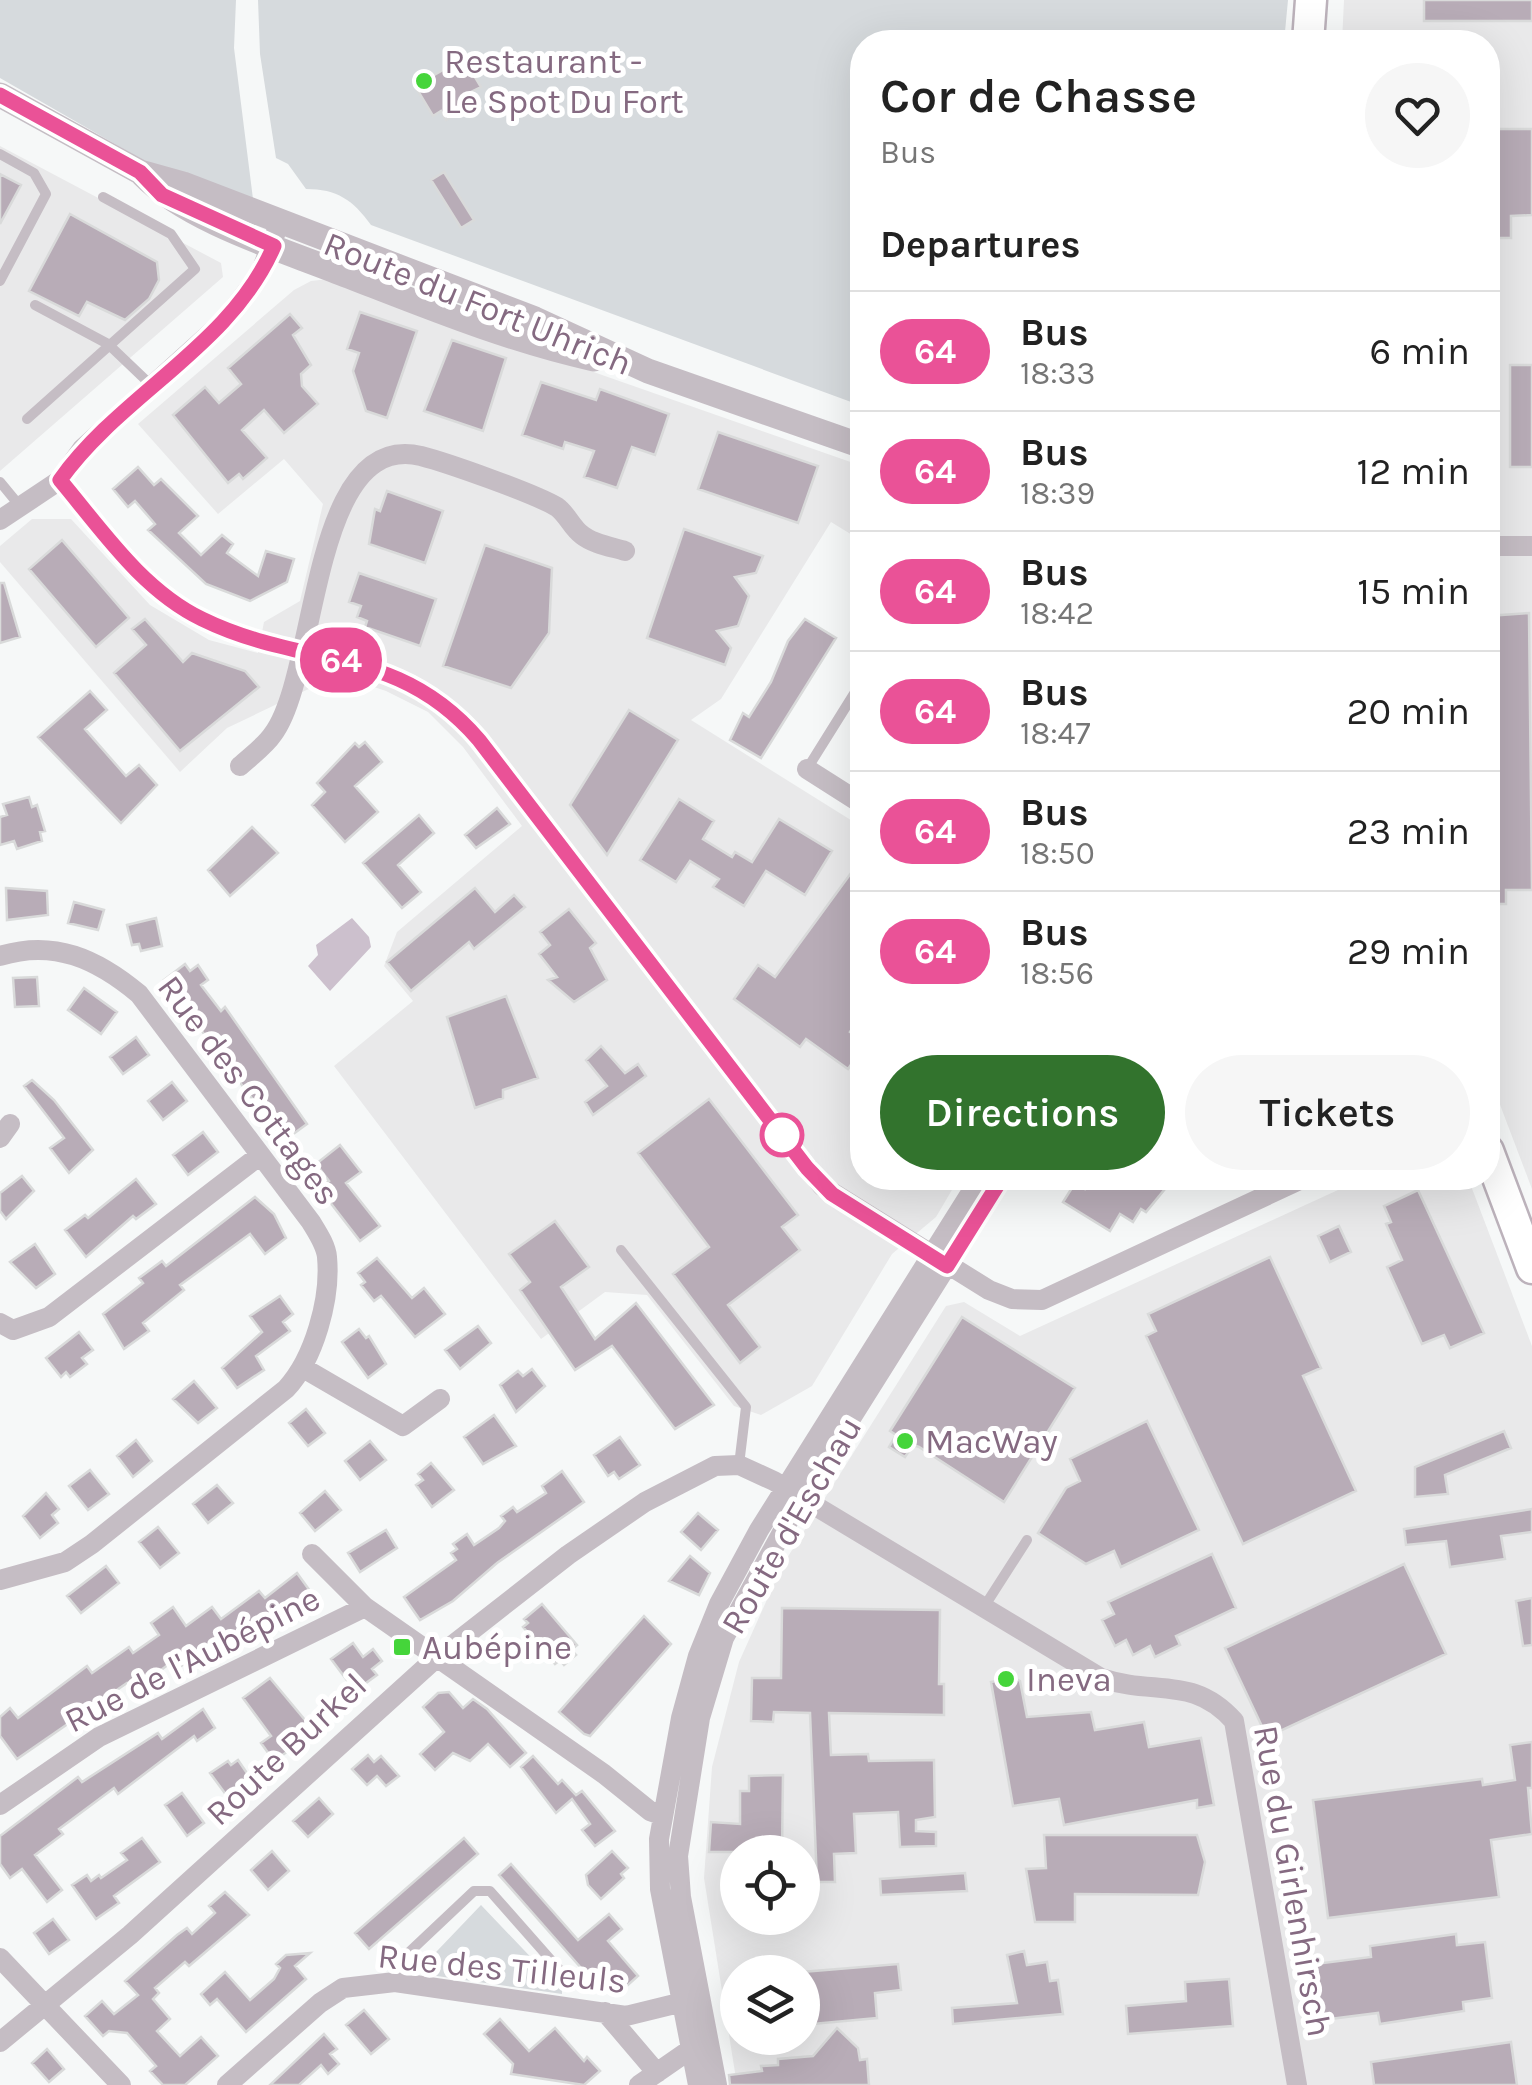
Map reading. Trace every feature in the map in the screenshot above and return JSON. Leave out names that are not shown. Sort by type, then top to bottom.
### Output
[{"type":"main road","points":[[1309,30],[1310,0]]},
{"type":"main road","points":[[1500,1183],[1532,1268]]},
{"type":"street","name":"Route du Fort Uhrich","points":[[0,94],[140,172],[162,195],[276,235],[464,320],[574,354],[648,371],[850,442]]},
{"type":"street","points":[[0,520],[60,480],[82,449],[224,320],[260,274],[276,235]]},
{"type":"street","points":[[240,766],[275,733],[303,650],[342,499],[361,471],[385,457],[423,457],[559,508],[584,537],[625,551]]},
{"type":"street","points":[[60,480],[140,575],[184,610],[219,627],[416,685],[462,720],[815,1178],[939,1262],[1012,1299],[1042,1300],[1278,1190]]},
{"type":"street","points":[[1500,546],[1532,546]]},
{"type":"street","points":[[807,769],[850,796]]},
{"type":"street","name":"Rue des Cottages","points":[[0,956],[23,949],[54,949],[114,973],[139,994],[311,1222],[327,1253],[327,1284],[305,1368]]},
{"type":"street","points":[[0,1323],[13,1330],[49,1317],[260,1156]]},
{"type":"street","name":"Route d'Eschau","points":[[939,1262],[974,1190]]},
{"type":"street","name":"Route d'Eschau","points":[[698,2085],[660,1889],[661,1814],[698,1656],[719,1604],[939,1262],[993,1190]]},
{"type":"street","points":[[0,1580],[65,1562],[92,1544],[231,1434],[305,1368],[402,1426],[440,1399]]},
{"type":"street","points":[[738,1465],[793,1493]]},
{"type":"street","name":"Route Burkel","points":[[0,2042],[208,1866],[248,1824],[435,1659],[536,1579],[645,1502],[715,1466],[738,1465]]},
{"type":"street","name":"Route d'Eschau","points":[[717,2085],[680,1897],[678,1856],[685,1796],[700,1718],[724,1638],[793,1493]]},
{"type":"street","name":"Rue du Girlenhirsch","points":[[793,1493],[1101,1678],[1131,1688],[1194,1690],[1216,1701],[1234,1720],[1297,2085]]},
{"type":"street","name":"Rue de l'Aubépine","points":[[312,1554],[365,1608],[661,1814]]},
{"type":"street","name":"Rue de l'Aubépine","points":[[0,1806],[112,1730],[365,1608]]},
{"type":"street","points":[[0,1958],[120,2085]]},
{"type":"street","name":"Rue des Tilleuls","points":[[227,2085],[320,2003],[343,1988],[400,1983],[643,2015],[683,2002]]},
{"type":"street","points":[[605,2012],[657,2072]]},
{"type":"street","points":[[639,2085],[691,2049]]},
{"type":"lane","points":[[0,154],[34,173],[46,194],[0,281]]},
{"type":"lane","points":[[26,419],[195,269],[172,234],[103,198]]},
{"type":"lane","points":[[35,305],[108,344],[152,387]]},
{"type":"lane","points":[[0,482],[20,505]]},
{"type":"lane","points":[[807,769],[850,701]]},
{"type":"lane","points":[[621,1250],[746,1407],[738,1465]]},
{"type":"lane","points":[[984,1608],[1026,1540]]},
{"type":"lane","points":[[400,1983],[403,1958],[474,1891],[490,1891],[573,1985]]},
{"type":"shaded area","points":[[0,0],[236,0],[234,48],[253,199],[162,171],[0,78]]},
{"type":"shaded area","points":[[258,0],[1288,0],[1285,30],[850,30],[850,402],[371,225],[343,198],[327,191],[306,189],[288,164],[276,158],[260,54]]},
{"type":"shaded area","points":[[1344,0],[1532,0],[1532,1189],[1500,1105],[1500,30],[1343,30]]},
{"type":"shaded area","points":[[0,146],[221,263],[223,277],[0,471]]},
{"type":"shaded area","points":[[328,279],[850,462],[850,534],[831,522],[721,699],[691,720],[850,819],[850,1190],[952,1190],[936,1217],[892,1254],[812,1386],[761,1415],[734,1406],[647,1295],[605,1292],[541,1339],[334,1066],[413,1001],[384,966],[397,932],[522,826],[463,747],[428,712],[386,691],[338,675],[227,728],[180,772],[0,562],[0,546],[32,519],[71,519],[150,605],[209,640],[258,653],[264,622],[300,601],[323,504],[284,459],[218,514],[138,424],[294,290],[311,281]]},
{"type":"shaded area","points":[[352,918],[369,937],[371,947],[330,991],[308,966],[318,955],[316,945]]},
{"type":"shaded area","points":[[1338,1190],[1473,1190],[1532,1346],[1532,2085],[737,2085],[732,2055],[820,2055],[820,1955],[720,1955],[720,1978],[704,1878],[712,1767],[739,1662],[782,1566],[946,1306],[964,1302],[1020,1336]]},
{"type":"shaded area","points":[[481,1905],[562,1990],[562,1994],[416,1973]]},
{"type":"building","points":[[1424,0],[1532,0],[1532,21],[1424,21]]},
{"type":"building","points":[[463,57],[481,87],[471,92],[460,111],[446,120],[441,111],[433,116],[415,86],[443,70],[446,62]]},
{"type":"building","points":[[1500,129],[1532,129],[1532,215],[1511,216],[1511,238],[1500,238]]},
{"type":"building","points":[[444,172],[474,220],[461,228],[431,180]]},
{"type":"building","points":[[0,174],[21,185],[0,224]]},
{"type":"building","points":[[70,214],[157,262],[159,280],[149,299],[125,320],[87,302],[79,316],[29,291]]},
{"type":"building","points":[[360,312],[417,331],[387,418],[366,411],[353,371],[359,353],[347,349]]},
{"type":"building","points":[[290,314],[302,328],[293,335],[311,365],[301,374],[302,386],[318,404],[284,433],[264,410],[242,430],[267,458],[243,479],[239,474],[228,483],[173,415],[205,387],[219,403],[241,384],[228,368]]},
{"type":"building","points":[[452,340],[506,358],[483,431],[424,411]]},
{"type":"building","points":[[1510,365],[1532,365],[1532,467],[1510,467]]},
{"type":"building","points":[[541,382],[596,400],[600,389],[669,414],[655,455],[632,447],[617,488],[584,477],[594,451],[565,442],[563,449],[522,435]]},
{"type":"building","points":[[718,432],[818,466],[798,523],[698,489]]},
{"type":"building","points":[[138,467],[154,485],[161,479],[198,516],[179,533],[201,555],[222,535],[233,544],[227,553],[258,576],[266,551],[294,559],[287,582],[250,601],[206,584],[148,530],[155,524],[135,501],[128,507],[113,489]]},
{"type":"building","points":[[387,491],[443,511],[425,563],[369,544],[375,509],[380,511]]},
{"type":"building","points":[[684,529],[763,556],[756,573],[735,577],[749,596],[738,626],[717,631],[731,648],[725,665],[647,638]]},
{"type":"building","points":[[62,540],[129,618],[96,647],[29,569]]},
{"type":"building","points":[[485,545],[552,568],[549,633],[511,688],[443,666]]},
{"type":"building","points":[[359,573],[436,599],[420,646],[365,627],[367,621],[357,617],[361,606],[349,602]]},
{"type":"building","points":[[0,583],[4,583],[20,637],[0,643]]},
{"type":"building","points":[[1529,613],[1532,890],[1506,890],[1506,904],[1500,904],[1500,615]]},
{"type":"building","points":[[145,619],[183,662],[192,653],[245,671],[259,687],[180,751],[114,673],[146,645],[132,629]]},
{"type":"building","points":[[805,619],[836,638],[761,758],[730,740],[743,713],[749,717],[771,682],[788,641]]},
{"type":"building","points":[[90,691],[107,710],[85,729],[126,776],[139,765],[157,785],[121,823],[38,737]]},
{"type":"building","points":[[629,710],[678,740],[607,855],[570,805]]},
{"type":"building","points":[[365,742],[382,762],[355,786],[378,812],[345,842],[312,805],[325,792],[317,783],[355,743],[359,747]]},
{"type":"building","points":[[29,797],[32,807],[37,805],[45,831],[40,832],[42,841],[17,849],[14,841],[0,845],[0,817],[7,815],[3,804]]},
{"type":"building","points":[[679,799],[714,821],[703,839],[732,857],[735,852],[752,862],[779,819],[832,851],[805,895],[766,871],[744,906],[713,887],[719,879],[690,861],[676,882],[640,860]]},
{"type":"building","points":[[497,808],[510,824],[476,848],[465,835]]},
{"type":"building","points":[[419,815],[434,833],[398,865],[421,892],[402,908],[363,863]]},
{"type":"building","points":[[252,827],[278,853],[230,896],[208,870]]},
{"type":"building","points":[[850,874],[848,1069],[806,1039],[800,1047],[734,999],[758,965],[775,977]]},
{"type":"building","points":[[6,888],[47,891],[48,915],[7,920]]},
{"type":"building","points":[[475,888],[495,912],[514,895],[525,907],[474,949],[469,942],[411,991],[387,962]]},
{"type":"building","points":[[74,902],[104,910],[98,930],[68,923]]},
{"type":"building","points":[[569,909],[596,943],[590,948],[607,980],[574,1002],[548,980],[557,977],[539,954],[550,945],[540,932]]},
{"type":"building","points":[[156,918],[162,946],[141,951],[139,944],[132,945],[127,925]]},
{"type":"building","points":[[185,964],[190,971],[198,965],[208,980],[201,985],[221,1011],[225,1007],[307,1124],[289,1137],[250,1096],[164,980]]},
{"type":"building","points":[[37,977],[39,1006],[15,1007],[13,978]]},
{"type":"building","points":[[84,988],[117,1012],[101,1034],[68,1010]]},
{"type":"building","points":[[506,996],[538,1078],[503,1090],[503,1098],[475,1108],[447,1017]]},
{"type":"building","points":[[136,1037],[149,1055],[123,1074],[110,1057]]},
{"type":"building","points":[[601,1046],[625,1073],[638,1064],[646,1076],[593,1115],[585,1102],[607,1086],[586,1060]]},
{"type":"building","points":[[32,1080],[54,1100],[93,1150],[69,1173],[50,1148],[64,1138],[24,1086]]},
{"type":"building","points":[[172,1082],[187,1101],[163,1120],[148,1101]]},
{"type":"building","points":[[709,1099],[798,1215],[782,1227],[800,1250],[728,1305],[760,1347],[740,1363],[673,1274],[709,1247],[638,1153]]},
{"type":"building","points":[[203,1132],[218,1152],[188,1175],[173,1155]]},
{"type":"building","points":[[340,1145],[361,1172],[346,1183],[380,1226],[360,1241],[319,1188],[329,1181],[316,1164]]},
{"type":"building","points":[[22,1176],[34,1191],[6,1219],[0,1211],[0,1193]]},
{"type":"building","points":[[136,1179],[156,1204],[136,1219],[133,1216],[86,1257],[65,1230],[85,1215],[88,1218]]},
{"type":"building","points":[[1071,1190],[1164,1190],[1146,1212],[1141,1209],[1133,1222],[1120,1214],[1110,1231],[1063,1202]]},
{"type":"building","points":[[1418,1190],[1484,1333],[1450,1348],[1444,1335],[1422,1344],[1387,1267],[1402,1260],[1386,1224],[1391,1222],[1384,1206]]},
{"type":"building","points":[[255,1197],[274,1214],[286,1238],[265,1254],[250,1234],[180,1285],[184,1290],[143,1323],[149,1331],[124,1349],[103,1314],[143,1283],[139,1278],[162,1261],[166,1266]]},
{"type":"building","points":[[555,1221],[589,1267],[561,1287],[595,1339],[636,1303],[714,1405],[675,1429],[612,1346],[575,1370],[520,1290],[530,1282],[509,1254]]},
{"type":"building","points":[[1339,1226],[1351,1252],[1330,1262],[1318,1236]]},
{"type":"building","points":[[35,1244],[55,1274],[36,1288],[10,1262]]},
{"type":"building","points":[[1270,1257],[1321,1368],[1303,1376],[1356,1491],[1243,1544],[1146,1336],[1156,1331],[1148,1314]]},
{"type":"building","points":[[377,1258],[412,1298],[424,1288],[445,1314],[415,1337],[381,1296],[374,1301],[361,1285],[365,1282],[358,1273]]},
{"type":"building","points":[[280,1296],[293,1314],[283,1322],[290,1331],[256,1356],[264,1370],[237,1388],[222,1368],[262,1332],[250,1316]]},
{"type":"building","points":[[962,1317],[1075,1388],[1004,1502],[919,1447],[913,1445],[905,1457],[889,1447],[896,1435],[890,1431]]},
{"type":"building","points":[[478,1326],[491,1343],[460,1369],[445,1350]]},
{"type":"building","points":[[359,1329],[366,1338],[369,1336],[386,1364],[368,1378],[342,1342]]},
{"type":"building","points":[[79,1332],[93,1350],[82,1358],[87,1364],[70,1377],[66,1372],[61,1377],[46,1358]]},
{"type":"building","points":[[532,1369],[545,1386],[516,1412],[500,1385],[518,1371],[523,1376]]},
{"type":"building","points":[[194,1381],[217,1408],[198,1423],[173,1399]]},
{"type":"building","points":[[306,1409],[325,1433],[308,1446],[289,1423]]},
{"type":"building","points":[[494,1415],[516,1446],[483,1464],[464,1437]]},
{"type":"building","points":[[1147,1421],[1199,1530],[1121,1567],[1114,1551],[1086,1564],[1038,1533],[1066,1488],[1080,1481],[1070,1459]]},
{"type":"building","points":[[1504,1431],[1511,1448],[1445,1475],[1448,1494],[1415,1497],[1415,1467]]},
{"type":"building","points":[[620,1437],[640,1465],[619,1479],[614,1472],[608,1476],[594,1455]]},
{"type":"building","points":[[136,1440],[152,1461],[133,1477],[117,1456]]},
{"type":"building","points":[[370,1441],[386,1460],[360,1480],[345,1461]]},
{"type":"building","points":[[431,1463],[454,1490],[432,1507],[416,1485],[423,1480],[418,1474]]},
{"type":"building","points":[[90,1470],[109,1494],[88,1510],[69,1486]]},
{"type":"building","points":[[562,1471],[584,1502],[497,1563],[453,1601],[420,1620],[404,1597],[456,1560],[451,1553],[457,1549],[453,1544],[467,1534],[474,1545],[499,1528],[505,1521],[501,1516],[513,1507],[517,1512],[546,1493],[542,1486]]},
{"type":"building","points":[[217,1485],[233,1503],[208,1523],[193,1504]]},
{"type":"building","points":[[325,1491],[341,1510],[315,1531],[300,1513]]},
{"type":"building","points":[[46,1493],[59,1509],[52,1515],[58,1523],[40,1538],[23,1516]]},
{"type":"building","points":[[1532,1509],[1532,1532],[1501,1536],[1505,1559],[1450,1567],[1446,1541],[1406,1545],[1404,1529]]},
{"type":"building","points":[[698,1513],[718,1530],[701,1550],[681,1532]]},
{"type":"building","points":[[158,1527],[179,1553],[160,1568],[139,1542]]},
{"type":"building","points":[[386,1530],[397,1548],[360,1572],[348,1553]]},
{"type":"building","points":[[1212,1554],[1236,1608],[1176,1636],[1180,1645],[1155,1657],[1150,1646],[1133,1655],[1126,1640],[1115,1646],[1102,1620],[1114,1614],[1108,1602]]},
{"type":"building","points":[[690,1556],[710,1573],[699,1595],[669,1581]]},
{"type":"building","points":[[1404,1564],[1446,1654],[1267,1737],[1225,1648]]},
{"type":"building","points":[[106,1566],[119,1583],[81,1613],[67,1596]]},
{"type":"building","points":[[297,1573],[318,1602],[300,1615],[296,1609],[260,1636],[253,1625],[216,1652],[211,1645],[174,1671],[169,1664],[133,1691],[127,1683],[17,1759],[0,1736],[0,1717],[10,1708],[18,1718],[87,1666],[92,1673],[129,1647],[133,1653],[159,1635],[151,1623],[173,1607],[186,1626],[212,1607],[221,1619],[259,1591],[265,1598]]},
{"type":"building","points":[[1532,1598],[1532,1645],[1523,1646],[1516,1601]]},
{"type":"building","points":[[542,1604],[577,1645],[571,1650],[576,1655],[564,1665],[560,1660],[555,1664],[523,1627],[528,1623],[524,1619]]},
{"type":"building","points":[[782,1608],[940,1610],[939,1684],[944,1684],[944,1715],[829,1713],[831,1755],[868,1754],[869,1761],[934,1760],[935,1817],[916,1820],[916,1831],[936,1832],[936,1846],[900,1847],[898,1812],[854,1814],[856,1853],[834,1854],[835,1882],[820,1882],[810,1713],[774,1712],[773,1722],[751,1721],[752,1678],[781,1678]]},
{"type":"building","points":[[644,1616],[671,1644],[590,1736],[584,1734],[559,1712]]},
{"type":"building","points":[[353,1643],[363,1657],[373,1649],[382,1661],[372,1669],[377,1675],[355,1691],[331,1659]]},
{"type":"building","points":[[1001,1671],[1020,1681],[1027,1717],[1091,1712],[1095,1730],[1144,1722],[1149,1747],[1201,1738],[1214,1805],[1197,1808],[1197,1800],[1064,1825],[1059,1799],[1013,1806],[991,1682],[997,1681]]},
{"type":"building","points":[[270,1678],[315,1732],[274,1761],[261,1743],[271,1736],[243,1698]]},
{"type":"building","points":[[449,1692],[463,1708],[473,1699],[487,1709],[526,1753],[510,1767],[488,1744],[470,1761],[453,1753],[435,1770],[420,1754],[444,1732],[423,1707],[438,1693]]},
{"type":"building","points":[[203,1709],[215,1728],[197,1741],[194,1736],[118,1794],[114,1788],[59,1829],[63,1834],[35,1855],[62,1890],[47,1902],[22,1869],[10,1878],[0,1864],[0,1836],[78,1777],[82,1782],[158,1733],[162,1739]]},
{"type":"building","points":[[1532,1742],[1532,1788],[1528,1788],[1532,1834],[1491,1840],[1499,1897],[1328,1918],[1313,1800],[1482,1779],[1483,1785],[1515,1780],[1510,1745]]},
{"type":"building","points":[[368,1755],[374,1762],[381,1756],[399,1776],[386,1786],[377,1776],[367,1785],[352,1769]]},
{"type":"building","points":[[533,1756],[558,1784],[562,1780],[576,1795],[582,1791],[615,1831],[595,1846],[582,1830],[590,1824],[572,1799],[556,1813],[521,1767]]},
{"type":"building","points":[[238,1760],[251,1779],[227,1796],[210,1773],[228,1761],[231,1765]]},
{"type":"building","points":[[783,1775],[782,1835],[720,1835],[720,1852],[709,1852],[711,1822],[740,1824],[740,1791],[749,1791],[749,1776]]},
{"type":"building","points":[[182,1793],[204,1823],[187,1836],[165,1805]]},
{"type":"building","points":[[319,1798],[333,1814],[308,1837],[293,1821]]},
{"type":"building","points":[[1044,1835],[1197,1835],[1205,1862],[1198,1895],[1075,1894],[1075,1922],[1035,1922],[1026,1869],[1046,1868]]},
{"type":"building","points":[[142,1838],[160,1862],[114,1896],[119,1903],[96,1919],[72,1885],[87,1875],[91,1881],[99,1875],[101,1878],[127,1860],[121,1853]]},
{"type":"building","points":[[464,1838],[478,1854],[369,1949],[355,1933]]},
{"type":"building","points":[[272,1851],[289,1871],[268,1890],[251,1870]]},
{"type":"building","points":[[612,1851],[628,1868],[621,1874],[624,1878],[601,1899],[588,1885],[586,1875]]},
{"type":"building","points":[[511,1864],[578,1940],[609,1914],[622,1929],[608,1941],[638,1976],[619,1993],[593,1973],[589,1977],[499,1875]]},
{"type":"building","points":[[965,1873],[967,1891],[881,1895],[880,1879]]},
{"type":"building","points":[[225,1892],[249,1915],[189,1966],[185,1962],[155,1988],[159,1993],[153,1999],[170,2019],[157,2031],[180,2056],[201,2037],[218,2056],[185,2085],[163,2085],[150,2071],[156,2066],[127,2033],[109,2031],[103,2036],[85,2016],[102,2001],[114,2014],[138,1995],[125,1981],[177,1935],[187,1928],[192,1934],[215,1913],[209,1906]]},
{"type":"building","points":[[53,1919],[69,1940],[49,1954],[34,1933]]},
{"type":"building","points":[[1456,1934],[1457,1945],[1485,1942],[1492,1998],[1463,2002],[1464,2011],[1380,2024],[1378,2013],[1322,2020],[1315,1964],[1371,1957],[1370,1946]]},
{"type":"building","points":[[1024,1951],[1027,1965],[1047,1962],[1050,1981],[1058,1980],[1063,2014],[953,2024],[952,2008],[1017,2003],[1007,1955]]},
{"type":"building","points":[[310,1953],[295,1966],[306,1979],[246,2032],[217,1999],[210,2005],[201,1994],[225,1972],[250,2000],[274,1979],[280,1968],[276,1964],[286,1955]]},
{"type":"building","points":[[898,1964],[901,1990],[875,1993],[877,2018],[820,2023],[820,1970]]},
{"type":"building","points":[[1229,1979],[1233,2026],[1128,2034],[1126,2006],[1186,2001],[1185,1982]]},
{"type":"building","points":[[364,2010],[389,2039],[371,2054],[346,2025]]},
{"type":"building","points":[[500,2019],[529,2051],[555,2028],[584,2061],[587,2057],[600,2071],[584,2085],[511,2074],[513,2064],[484,2034]]},
{"type":"building","points":[[837,2028],[858,2048],[860,2060],[867,2059],[869,2085],[730,2085],[729,2075],[762,2071],[761,2066],[778,2065],[778,2059],[820,2055],[820,2048]]},
{"type":"building","points":[[324,2034],[337,2049],[330,2054],[339,2064],[328,2074],[321,2065],[299,2085],[270,2085]]},
{"type":"building","points":[[1511,2042],[1517,2085],[1374,2085],[1371,2062]]},
{"type":"building","points":[[47,2049],[64,2069],[49,2082],[32,2063]]},
{"type":"bus line","name":"64","points":[[0,95],[140,172],[162,195],[274,246],[260,274],[224,320],[82,449],[60,480],[140,575],[184,610],[219,627],[366,666],[416,685],[444,703],[479,740],[807,1168],[832,1194],[947,1266],[994,1190]]},
{"type":"place","name":"Restaurant - Le Spot Du Fort","points":[[424,81]]},
{"type":"place","name":"MacWay","points":[[905,1441]]},
{"type":"place","name":"Aubépine","points":[[402,1647]]},
{"type":"place","name":"Ineva","points":[[1006,1679]]}]
